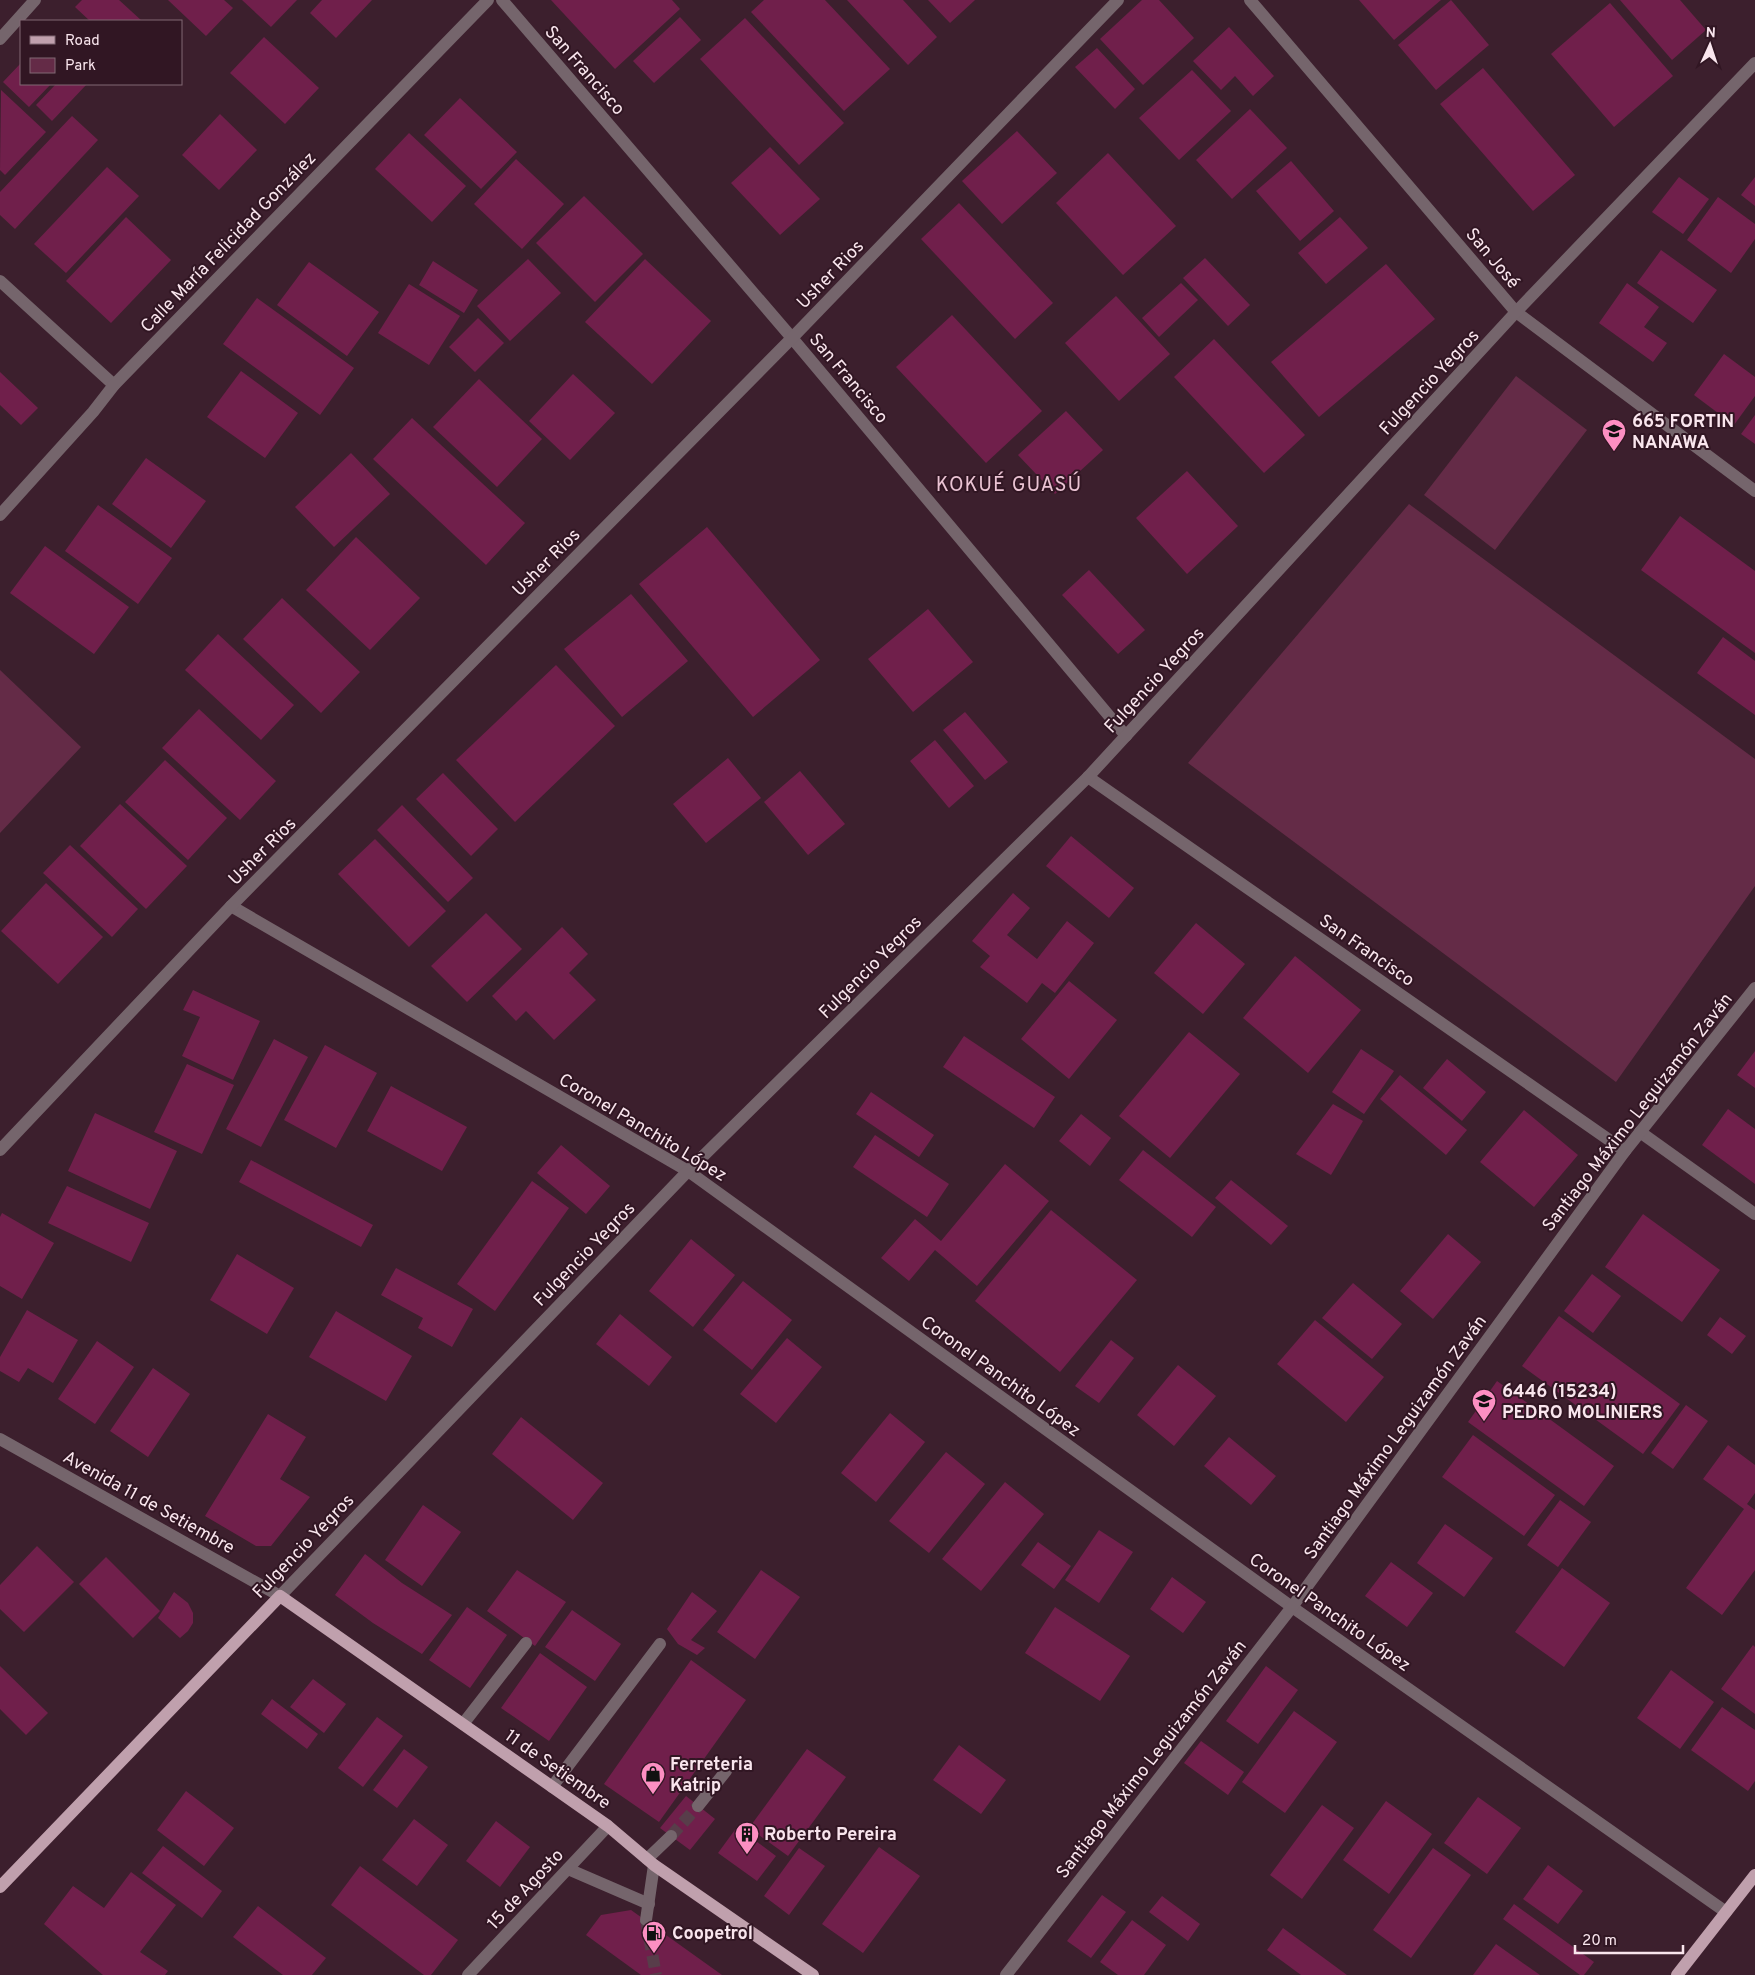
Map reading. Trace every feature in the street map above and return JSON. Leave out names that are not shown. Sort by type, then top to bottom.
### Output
[{"type":"main road","name":"11 de Setiembre","points":[[280,1596],[608,1826],[651,1862],[813,1975]]},
{"type":"main road","name":"Fulgencio Yegros","points":[[0,1887],[280,1596]]},
{"type":"main road","points":[[1677,1975],[1755,1876]]},
{"type":"street","points":[[0,39],[34,0]]},
{"type":"street","name":"Calle María Felicidad González","points":[[0,515],[114,385],[488,0]]},
{"type":"street","name":"San Francisco","points":[[502,0],[792,338],[1126,736]]},
{"type":"street","name":"Usher Rios","points":[[0,1150],[231,906],[792,338],[1118,0]]},
{"type":"street","name":"San José","points":[[1250,0],[1516,312],[1755,491]]},
{"type":"street","name":"Fulgencio Yegros","points":[[280,1596],[688,1171],[1088,777],[1516,312],[1755,63]]},
{"type":"street","points":[[0,281],[114,385]]},
{"type":"street","name":"San Francisco","points":[[1088,777],[1625,1151]]},
{"type":"street","name":"Coronel Panchito López","points":[[231,906],[688,1171],[1292,1607],[1726,1912]]},
{"type":"street","name":"Santiago Máximo Leguizamón Zaván","points":[[1006,1975],[1292,1607],[1625,1151],[1755,988]]},
{"type":"street","points":[[1640,1132],[1755,1214]]},
{"type":"street","name":"Avenida 11 de Setiembre","points":[[0,1439],[280,1596]]},
{"type":"street","points":[[463,1724],[526,1643]]},
{"type":"street","points":[[552,1787],[660,1644]]},
{"type":"street","points":[[698,1806],[726,1771]]},
{"type":"street","name":"15 de Agosto","points":[[468,1975],[608,1826]]},
{"type":"street","points":[[646,1920],[649,1904],[651,1862],[671,1836]]},
{"type":"street","points":[[568,1868],[649,1904]]},
{"type":"green space","points":[[1516,376],[1587,430],[1495,550],[1424,495]]},
{"type":"green space","points":[[1409,504],[1755,759],[1755,886],[1616,1082],[1188,763]]},
{"type":"green space","points":[[0,670],[81,747],[0,833]]},
{"type":"building","points":[[82,0],[119,0],[141,20],[89,20],[75,7]]},
{"type":"building","points":[[168,0],[224,0],[233,8],[206,36]]},
{"type":"building","points":[[242,0],[297,0],[271,27]]},
{"type":"building","points":[[322,0],[372,0],[336,38],[310,13]]},
{"type":"building","points":[[551,0],[672,0],[680,9],[615,69]]},
{"type":"building","points":[[764,0],[825,0],[890,69],[844,111],[751,12]]},
{"type":"building","points":[[847,0],[903,0],[937,37],[908,65]]},
{"type":"building","points":[[928,0],[975,0],[950,23]]},
{"type":"building","points":[[1142,0],[1159,0],[1194,38],[1143,85],[1100,39]]},
{"type":"building","points":[[1359,0],[1441,0],[1394,40]]},
{"type":"building","points":[[1451,0],[1489,45],[1436,90],[1398,45]]},
{"type":"building","points":[[1620,0],[1680,0],[1706,30],[1672,60]]},
{"type":"building","points":[[1610,3],[1673,76],[1614,127],[1551,54]]},
{"type":"building","points":[[680,17],[701,40],[654,83],[633,61]]},
{"type":"building","points":[[745,18],[844,123],[799,165],[700,59]]},
{"type":"building","points":[[1229,27],[1274,76],[1253,96],[1235,76],[1221,90],[1193,61]]},
{"type":"building","points":[[264,37],[319,88],[285,124],[230,73]]},
{"type":"building","points":[[1097,48],[1135,89],[1115,109],[1075,67]]},
{"type":"building","points":[[20,64],[20,85],[50,85],[29,107],[3,82]]},
{"type":"building","points":[[1483,68],[1575,175],[1533,211],[1440,104]]},
{"type":"building","points":[[1192,70],[1231,111],[1179,160],[1139,118]]},
{"type":"building","points":[[55,85],[86,85],[52,121],[36,105]]},
{"type":"building","points":[[1,90],[46,132],[5,175],[0,170]]},
{"type":"building","points":[[460,98],[517,152],[481,189],[424,135]]},
{"type":"building","points":[[1250,109],[1287,148],[1232,199],[1196,160]]},
{"type":"building","points":[[220,114],[257,150],[219,190],[182,155]]},
{"type":"building","points":[[72,116],[98,140],[15,229],[0,215],[0,192]]},
{"type":"building","points":[[1017,131],[1057,173],[1002,224],[962,181]]},
{"type":"building","points":[[409,133],[466,186],[432,222],[375,169]]},
{"type":"building","points":[[770,147],[820,199],[780,235],[731,183]]},
{"type":"building","points":[[1108,153],[1176,226],[1123,275],[1056,203]]},
{"type":"building","points":[[516,159],[564,204],[522,249],[474,204]]},
{"type":"building","points":[[1291,161],[1334,211],[1300,241],[1256,191]]},
{"type":"building","points":[[107,167],[139,196],[66,273],[34,244]]},
{"type":"building","points":[[1679,177],[1709,199],[1683,234],[1652,212]]},
{"type":"building","points":[[1755,177],[1755,206],[1741,195]]},
{"type":"building","points":[[584,196],[643,254],[595,302],[536,243]]},
{"type":"building","points":[[1718,197],[1755,224],[1755,239],[1731,273],[1687,240]]},
{"type":"building","points":[[959,203],[1053,303],[1015,339],[921,239]]},
{"type":"building","points":[[126,217],[171,260],[111,323],[66,281]]},
{"type":"building","points":[[1340,217],[1368,248],[1326,284],[1298,253]]},
{"type":"building","points":[[1661,250],[1717,290],[1693,323],[1637,283]]},
{"type":"building","points":[[1205,258],[1250,305],[1228,326],[1183,278]]},
{"type":"building","points":[[528,259],[561,293],[510,341],[477,306]]},
{"type":"building","points":[[645,259],[711,321],[652,384],[585,322]]},
{"type":"building","points":[[433,261],[478,290],[464,313],[419,285]]},
{"type":"building","points":[[309,262],[379,312],[347,356],[277,305]]},
{"type":"building","points":[[1386,264],[1435,319],[1319,417],[1271,362]]},
{"type":"building","points":[[1181,283],[1198,300],[1159,337],[1142,318]]},
{"type":"building","points":[[1627,283],[1659,307],[1644,327],[1667,343],[1653,362],[1599,323]]},
{"type":"building","points":[[409,284],[460,316],[429,365],[378,333]]},
{"type":"building","points":[[1116,296],[1170,354],[1119,401],[1065,343]]},
{"type":"building","points":[[257,298],[354,368],[320,415],[223,344]]},
{"type":"building","points":[[952,315],[1042,411],[986,463],[896,367]]},
{"type":"building","points":[[478,318],[504,343],[475,372],[449,347]]},
{"type":"building","points":[[1214,339],[1305,435],[1264,473],[1174,377]]},
{"type":"building","points":[[1724,354],[1755,377],[1755,396],[1734,425],[1694,395]]},
{"type":"building","points":[[241,371],[298,413],[265,458],[207,417]]},
{"type":"building","points":[[0,372],[38,408],[21,425],[0,405]]},
{"type":"building","points":[[573,374],[615,413],[570,460],[529,421]]},
{"type":"building","points":[[479,379],[542,439],[497,487],[433,427]]},
{"type":"building","points":[[1066,411],[1103,450],[1055,494],[1018,455]]},
{"type":"building","points":[[1755,415],[1755,444],[1741,434]]},
{"type":"building","points":[[412,418],[525,523],[486,565],[373,459]]},
{"type":"building","points":[[351,453],[390,494],[334,547],[295,507]]},
{"type":"building","points":[[146,458],[206,501],[171,548],[112,504]]},
{"type":"building","points":[[1187,471],[1238,526],[1187,574],[1136,518]]},
{"type":"building","points":[[98,505],[172,558],[138,604],[65,551]]},
{"type":"building","points":[[1680,516],[1755,571],[1755,653],[1641,570]]},
{"type":"building","points":[[707,527],[820,660],[753,717],[639,584]]},
{"type":"building","points":[[356,537],[420,598],[370,650],[306,590]]},
{"type":"building","points":[[45,546],[129,607],[94,654],[10,593]]},
{"type":"building","points":[[1089,570],[1145,630],[1118,654],[1062,595]]},
{"type":"building","points":[[631,594],[688,661],[622,717],[564,649]]},
{"type":"building","points":[[282,598],[360,672],[321,713],[243,639]]},
{"type":"building","points":[[928,609],[973,662],[913,712],[868,659]]},
{"type":"building","points":[[218,634],[294,705],[261,740],[185,670]]},
{"type":"building","points":[[1723,637],[1755,661],[1755,715],[1697,673]]},
{"type":"building","points":[[556,665],[615,726],[515,822],[456,760]]},
{"type":"building","points":[[199,709],[276,781],[240,820],[162,748]]},
{"type":"building","points":[[965,712],[1008,762],[985,780],[943,730]]},
{"type":"building","points":[[935,740],[974,786],[949,808],[910,761]]},
{"type":"building","points":[[728,758],[761,798],[706,843],[673,804]]},
{"type":"building","points":[[165,760],[227,818],[188,860],[125,802]]},
{"type":"building","points":[[800,771],[845,824],[808,855],[764,802]]},
{"type":"building","points":[[443,773],[498,829],[471,856],[416,799]]},
{"type":"building","points":[[120,804],[187,866],[146,909],[80,846]]},
{"type":"building","points":[[402,805],[473,878],[448,902],[377,830]]},
{"type":"building","points":[[1071,836],[1134,888],[1109,918],[1046,866]]},
{"type":"building","points":[[375,839],[446,911],[409,947],[338,874]]},
{"type":"building","points":[[70,845],[138,909],[112,937],[43,873]]},
{"type":"building","points":[[46,883],[103,937],[58,984],[1,931]]},
{"type":"building","points":[[1013,893],[1030,908],[1007,935],[1037,959],[1067,921],[1094,943],[1055,993],[1042,983],[1027,1003],[980,967],[990,956],[972,941]]},
{"type":"building","points":[[486,913],[522,949],[467,1002],[431,966]]},
{"type":"building","points":[[1196,923],[1245,964],[1203,1014],[1154,973]]},
{"type":"building","points":[[562,927],[588,954],[569,973],[596,1000],[554,1040],[526,1011],[516,1021],[492,996]]},
{"type":"building","points":[[1295,956],[1361,1010],[1308,1073],[1243,1018]]},
{"type":"building","points":[[1069,981],[1117,1020],[1069,1079],[1021,1039]]},
{"type":"building","points":[[193,990],[260,1021],[233,1080],[182,1056],[200,1017],[183,1010]]},
{"type":"building","points":[[1189,1032],[1240,1074],[1170,1158],[1119,1116]]},
{"type":"building","points":[[964,1036],[1055,1097],[1034,1128],[943,1067]]},
{"type":"building","points":[[274,1039],[308,1057],[261,1147],[226,1129]]},
{"type":"building","points":[[325,1045],[377,1073],[336,1148],[284,1120]]},
{"type":"building","points":[[1361,1049],[1394,1071],[1364,1114],[1332,1092]]},
{"type":"building","points":[[1755,1051],[1755,1088],[1737,1075]]},
{"type":"building","points":[[1447,1059],[1486,1092],[1462,1121],[1423,1088]]},
{"type":"building","points":[[187,1064],[234,1085],[202,1154],[154,1132]]},
{"type":"building","points":[[1400,1075],[1467,1130],[1446,1155],[1380,1099]]},
{"type":"building","points":[[391,1086],[467,1127],[442,1171],[367,1131]]},
{"type":"building","points":[[871,1092],[934,1135],[919,1157],[856,1114]]},
{"type":"building","points":[[1333,1104],[1363,1121],[1331,1175],[1296,1154]]},
{"type":"building","points":[[1728,1109],[1755,1129],[1755,1184],[1702,1145]]},
{"type":"building","points":[[1524,1110],[1578,1155],[1534,1207],[1480,1162]]},
{"type":"building","points":[[95,1113],[177,1151],[150,1209],[68,1171]]},
{"type":"building","points":[[1081,1114],[1111,1138],[1090,1166],[1059,1141]]},
{"type":"building","points":[[875,1135],[949,1184],[927,1217],[853,1167]]},
{"type":"building","points":[[561,1145],[610,1186],[586,1214],[537,1173]]},
{"type":"building","points":[[1143,1150],[1216,1207],[1192,1237],[1119,1180]]},
{"type":"building","points":[[251,1160],[373,1225],[361,1247],[239,1182]]},
{"type":"building","points":[[1005,1164],[1049,1201],[977,1286],[935,1250],[909,1281],[881,1258],[915,1219],[941,1241]]},
{"type":"building","points":[[1231,1180],[1288,1226],[1271,1245],[1215,1198]]},
{"type":"building","points":[[532,1181],[569,1208],[495,1311],[457,1284]]},
{"type":"building","points":[[67,1186],[149,1223],[131,1262],[48,1223]]},
{"type":"building","points":[[1051,1210],[1137,1280],[1060,1372],[975,1301]]},
{"type":"building","points":[[2,1213],[54,1243],[22,1299],[0,1286],[0,1217]]},
{"type":"building","points":[[1643,1214],[1720,1270],[1682,1322],[1605,1267]]},
{"type":"building","points":[[1448,1234],[1481,1262],[1433,1319],[1400,1291]]},
{"type":"building","points":[[691,1239],[735,1275],[693,1327],[649,1291]]},
{"type":"building","points":[[237,1254],[294,1288],[267,1334],[210,1300]]},
{"type":"building","points":[[396,1268],[473,1309],[452,1347],[418,1328],[423,1318],[381,1295]]},
{"type":"building","points":[[1592,1274],[1621,1296],[1593,1333],[1564,1311]]},
{"type":"building","points":[[743,1281],[792,1320],[752,1370],[703,1330]]},
{"type":"building","points":[[1353,1283],[1402,1324],[1372,1359],[1322,1318]]},
{"type":"building","points":[[27,1310],[78,1340],[53,1383],[28,1368],[19,1382],[0,1371],[0,1357]]},
{"type":"building","points":[[336,1311],[412,1356],[386,1401],[309,1357]]},
{"type":"building","points":[[620,1314],[672,1357],[649,1386],[596,1344]]},
{"type":"building","points":[[1559,1316],[1680,1404],[1643,1454],[1522,1366]]},
{"type":"building","points":[[1720,1317],[1746,1336],[1732,1354],[1707,1335]]},
{"type":"building","points":[[1315,1320],[1384,1377],[1346,1422],[1277,1364]]},
{"type":"building","points":[[787,1338],[822,1367],[776,1423],[740,1394]]},
{"type":"building","points":[[1111,1340],[1134,1358],[1099,1403],[1075,1386]]},
{"type":"building","points":[[97,1341],[134,1367],[95,1424],[58,1399]]},
{"type":"building","points":[[1178,1365],[1216,1396],[1174,1446],[1137,1415]]},
{"type":"building","points":[[153,1368],[190,1394],[148,1457],[110,1431]]},
{"type":"building","points":[[1497,1381],[1614,1466],[1584,1506],[1468,1422]]},
{"type":"building","points":[[1686,1405],[1708,1421],[1673,1469],[1651,1453]]},
{"type":"building","points":[[890,1413],[925,1442],[876,1502],[841,1473]]},
{"type":"building","points":[[268,1414],[306,1437],[280,1479],[310,1497],[271,1546],[256,1546],[205,1516]]},
{"type":"building","points":[[521,1417],[603,1483],[573,1520],[492,1454]]},
{"type":"building","points":[[1473,1435],[1555,1495],[1524,1536],[1442,1477]]},
{"type":"building","points":[[1229,1437],[1276,1476],[1251,1505],[1204,1466]]},
{"type":"building","points":[[1728,1445],[1755,1465],[1755,1493],[1747,1504],[1755,1510],[1755,1570],[1722,1615],[1686,1588],[1744,1509],[1703,1479]]},
{"type":"building","points":[[946,1452],[985,1484],[929,1553],[889,1521]]},
{"type":"building","points":[[1005,1482],[1044,1514],[981,1591],[942,1559]]},
{"type":"building","points":[[1560,1500],[1591,1522],[1558,1567],[1527,1545]]},
{"type":"building","points":[[423,1505],[461,1532],[422,1586],[385,1560]]},
{"type":"building","points":[[1445,1524],[1493,1558],[1464,1597],[1417,1563]]},
{"type":"building","points":[[1099,1530],[1133,1552],[1099,1603],[1065,1580]]},
{"type":"building","points":[[1038,1542],[1071,1566],[1054,1589],[1021,1565]]},
{"type":"building","points":[[37,1546],[74,1582],[24,1632],[0,1609],[0,1585]]},
{"type":"building","points":[[365,1554],[402,1583],[452,1615],[422,1654],[373,1623],[335,1595]]},
{"type":"building","points":[[106,1557],[160,1611],[133,1638],[79,1584]]},
{"type":"building","points":[[1391,1562],[1433,1593],[1407,1627],[1365,1596]]},
{"type":"building","points":[[1562,1568],[1610,1603],[1564,1667],[1515,1632]]},
{"type":"building","points":[[517,1570],[566,1602],[535,1646],[487,1611]]},
{"type":"building","points":[[761,1570],[800,1597],[755,1659],[717,1632]]},
{"type":"building","points":[[1172,1577],[1206,1602],[1183,1633],[1150,1609]]},
{"type":"building","points":[[174,1592],[188,1603],[193,1613],[193,1623],[180,1638],[158,1618]]},
{"type":"building","points":[[692,1592],[717,1611],[691,1640],[705,1648],[697,1655],[678,1644],[667,1629]]},
{"type":"building","points":[[467,1607],[507,1635],[470,1688],[429,1660]]},
{"type":"building","points":[[1055,1607],[1130,1656],[1100,1701],[1025,1653]]},
{"type":"building","points":[[572,1610],[621,1644],[595,1681],[545,1647]]},
{"type":"building","points":[[1753,1645],[1755,1647],[1755,1714],[1721,1689]]},
{"type":"building","points":[[540,1653],[587,1687],[549,1741],[501,1708]]},
{"type":"building","points":[[691,1660],[746,1700],[659,1822],[604,1784]]},
{"type":"building","points":[[0,1666],[48,1713],[26,1735],[0,1709]]},
{"type":"building","points":[[1266,1666],[1298,1690],[1258,1744],[1226,1721]]},
{"type":"building","points":[[1671,1670],[1714,1702],[1680,1749],[1637,1718]]},
{"type":"building","points":[[313,1679],[346,1704],[324,1733],[290,1707]]},
{"type":"building","points":[[272,1699],[318,1734],[307,1749],[261,1714]]},
{"type":"building","points":[[1722,1707],[1755,1730],[1755,1781],[1748,1791],[1691,1750]]},
{"type":"building","points":[[1294,1711],[1337,1742],[1285,1813],[1242,1782]]},
{"type":"building","points":[[377,1717],[403,1736],[363,1787],[338,1768]]},
{"type":"building","points":[[1201,1741],[1244,1772],[1228,1795],[1184,1763]]},
{"type":"building","points":[[959,1745],[1006,1780],[981,1814],[933,1780]]},
{"type":"building","points":[[404,1749],[428,1767],[397,1808],[373,1790]]},
{"type":"building","points":[[807,1749],[846,1777],[788,1856],[749,1828]]},
{"type":"building","points":[[186,1791],[234,1828],[204,1866],[157,1830]]},
{"type":"building","points":[[686,1796],[715,1819],[690,1850],[660,1828]]},
{"type":"building","points":[[1478,1797],[1521,1828],[1487,1874],[1444,1843]]},
{"type":"building","points":[[1386,1801],[1432,1834],[1389,1894],[1343,1860]]},
{"type":"building","points":[[1322,1805],[1354,1828],[1302,1899],[1270,1875]]},
{"type":"building","points":[[414,1819],[448,1845],[417,1886],[382,1860]]},
{"type":"building","points":[[496,1821],[530,1847],[500,1887],[466,1861]]},
{"type":"building","name":"Roberto Pereira","points":[[737,1827],[776,1856],[757,1881],[718,1853]]},
{"type":"building","points":[[163,1846],[222,1891],[202,1918],[142,1873]]},
{"type":"building","points":[[879,1847],[920,1876],[863,1953],[822,1924]]},
{"type":"building","points":[[799,1848],[825,1866],[789,1915],[764,1896]]},
{"type":"building","points":[[1433,1848],[1471,1875],[1411,1958],[1373,1930]]},
{"type":"building","points":[[1548,1865],[1583,1891],[1558,1924],[1523,1899]]},
{"type":"building","points":[[360,1866],[458,1940],[431,1975],[424,1975],[331,1905]]},
{"type":"building","points":[[131,1872],[176,1905],[140,1952],[168,1971],[165,1975],[103,1975],[44,1924],[73,1886],[104,1908]]},
{"type":"building","points":[[1102,1895],[1126,1912],[1091,1958],[1067,1941]]},
{"type":"building","points":[[1162,1896],[1200,1924],[1188,1941],[1149,1912]]},
{"type":"building","points":[[1514,1904],[1594,1962],[1584,1975],[1580,1975],[1503,1919]]},
{"type":"building","points":[[258,1906],[326,1958],[312,1975],[283,1975],[233,1937]]},
{"type":"building","name":"Coopetrol","points":[[631,1910],[722,1975],[641,1975],[586,1935],[601,1915]]},
{"type":"building","points":[[1132,1920],[1166,1945],[1144,1975],[1118,1975],[1100,1962]]},
{"type":"building","points":[[1283,1928],[1347,1975],[1301,1975],[1267,1950]]},
{"type":"building","points":[[1496,1944],[1540,1975],[1473,1975]]},
{"type":"tunnel","points":[[671,1836],[698,1806]]},
{"type":"tunnel","points":[[646,1920],[656,1975]]},
{"type":"place","name":"665 FORTIN NANAWA","points":[[1614,452]]},
{"type":"place","name":"6446 (15234) PEDRO MOLINIERS","points":[[1484,1422]]},
{"type":"place","name":"Ferreteria Katrip","points":[[653,1795]]},
{"type":"place","name":"Roberto Pereira","points":[[747,1855]]},
{"type":"place","name":"Coopetrol","points":[[654,1954]]},
{"type":"district","name":"KOKUÉ GUASÚ","points":[[1009,484]]}]
